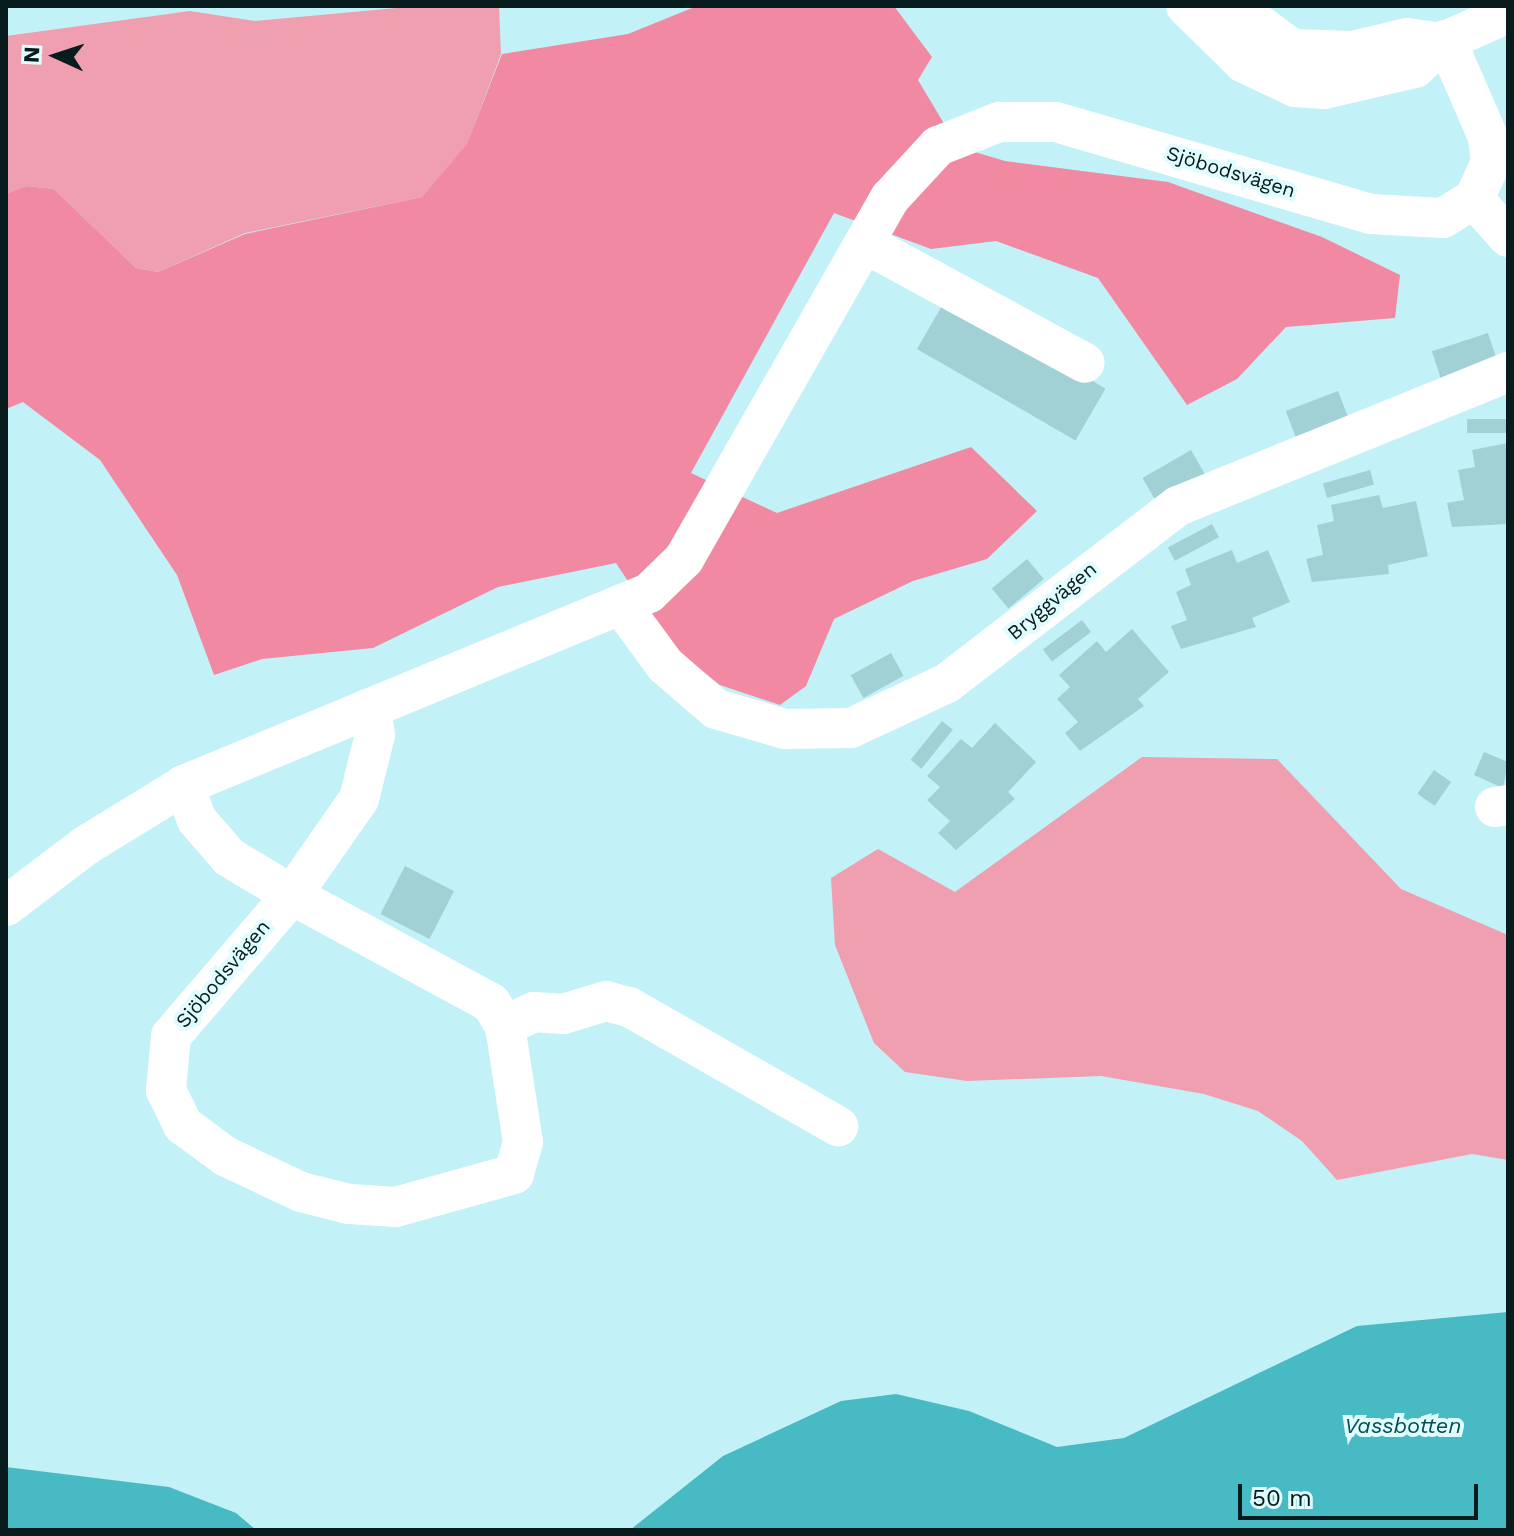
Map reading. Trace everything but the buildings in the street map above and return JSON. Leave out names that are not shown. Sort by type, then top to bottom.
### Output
[{"type":"street","points":[[1186,6],[1244,63],[1295,87],[1364,86],[1415,68],[1444,41],[1508,13]]},
{"type":"street","points":[[1234,6],[1292,49],[1353,51],[1407,38],[1444,41]]},
{"type":"street","points":[[1444,41],[1488,137],[1491,162],[1474,199],[1508,237]]},
{"type":"street","name":"Sjöbodsvägen","points":[[6,906],[85,846],[184,785],[624,609],[684,559],[890,198],[938,146],[977,128],[1027,120],[1088,128],[1396,219],[1443,218],[1474,199]]},
{"type":"street","points":[[864,243],[1085,363]]},
{"type":"street","name":"Bryggvägen","points":[[624,609],[665,665],[716,709],[785,729],[851,728],[947,683],[1127,537],[1178,506],[1508,372]]},
{"type":"street","name":"Sjöbodsvägen","points":[[371,709],[375,735],[359,799],[292,895],[192,1004],[164,1059],[166,1090],[183,1125],[225,1156],[301,1192],[396,1207],[514,1174],[523,1142],[505,1026]]},
{"type":"street","points":[[184,785],[197,820],[229,857],[292,895],[491,1003],[505,1026],[534,1012],[563,1014],[606,1001],[629,1007],[838,1126]]},
{"type":"shaded area","points":[[418,6],[499,6],[501,54],[467,145],[422,197],[245,233],[158,272],[136,268],[54,189],[26,186],[6,194],[6,36],[190,11],[255,21]]},
{"type":"shaded area","points":[[697,6],[894,6],[932,57],[918,80],[958,147],[1005,161],[1168,182],[1322,237],[1400,275],[1395,318],[1286,327],[1237,379],[1187,405],[1098,278],[996,241],[931,249],[834,213],[691,473],[777,513],[971,447],[1037,511],[987,559],[913,581],[834,619],[806,686],[780,705],[720,685],[672,648],[616,563],[498,587],[373,648],[262,659],[214,675],[177,575],[100,460],[23,402],[6,409],[6,194],[26,186],[54,189],[136,268],[158,272],[245,234],[422,197],[467,144],[502,54],[628,34]]},
{"type":"shaded area","points":[[1142,757],[1277,759],[1401,889],[1508,935],[1508,1160],[1472,1154],[1337,1180],[1302,1141],[1258,1111],[1204,1094],[1101,1076],[967,1081],[905,1072],[874,1043],[835,945],[831,878],[878,849],[955,892]]},
{"type":"water","name":"Vassbotten","points":[[1508,1312],[1508,1530],[630,1530],[723,1456],[841,1401],[896,1394],[969,1411],[1057,1447],[1124,1438],[1357,1326]]},
{"type":"water","points":[[6,1467],[169,1487],[236,1513],[256,1530],[6,1530]]}]
